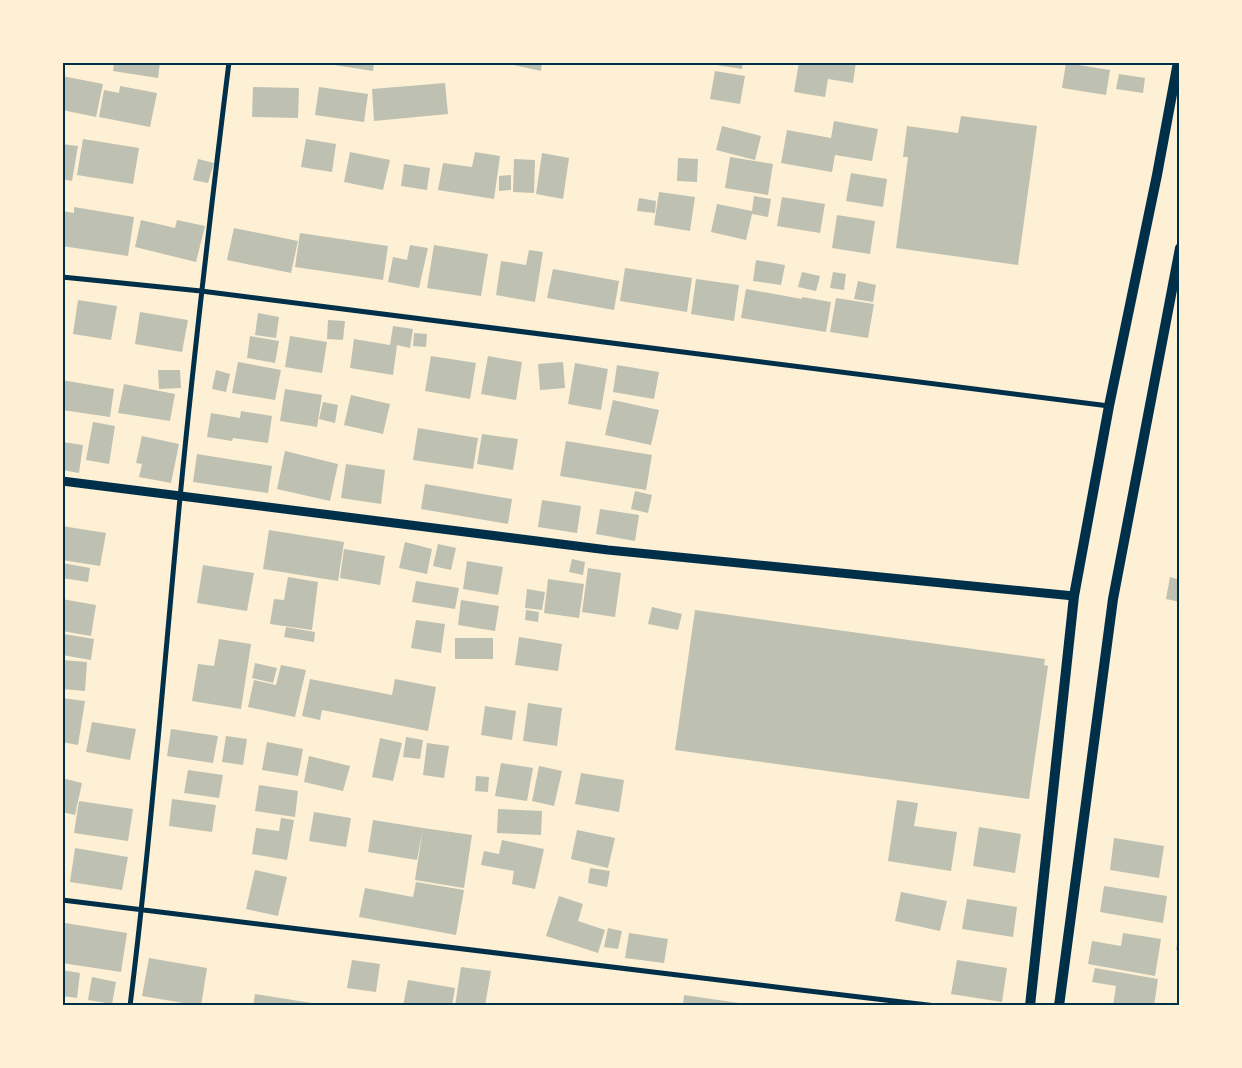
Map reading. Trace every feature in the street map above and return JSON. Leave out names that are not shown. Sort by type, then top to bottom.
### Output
[{"type":"main road","points":[[1030,1006],[1074,596],[1109,406],[1157,175],[1178,62]]},
{"type":"main road","points":[[1059,1006],[1113,599],[1180,248]]},
{"type":"street","points":[[130,1006],[142,910],[201,291],[229,62]]},
{"type":"street","points":[[62,277],[201,291],[1109,406]]},
{"type":"street","points":[[62,481],[608,550],[1074,596]]},
{"type":"street","points":[[62,900],[936,1006]]},
{"type":"building","points":[[114,62],[160,62],[158,78],[113,71]]},
{"type":"building","points":[[329,62],[374,62],[373,71],[328,64]]},
{"type":"building","points":[[500,62],[542,62],[541,71]]},
{"type":"building","points":[[717,62],[743,62],[742,69],[717,65]]},
{"type":"building","points":[[799,62],[856,62],[853,83],[828,79],[825,97],[794,92]]},
{"type":"building","points":[[1066,63],[1110,70],[1106,95],[1062,88]]},
{"type":"building","points":[[715,71],[745,76],[740,104],[710,99]]},
{"type":"building","points":[[1119,74],[1145,78],[1143,93],[1116,89]]},
{"type":"building","points":[[62,76],[103,84],[96,117],[62,110]]},
{"type":"building","points":[[445,83],[448,114],[374,121],[372,89]]},
{"type":"building","points":[[120,86],[157,93],[150,127],[99,117],[104,90],[119,93]]},
{"type":"building","points":[[253,87],[299,88],[298,118],[252,117]]},
{"type":"building","points":[[319,87],[368,94],[364,122],[315,115]]},
{"type":"building","points":[[961,116],[1037,126],[1018,265],[896,248],[908,157],[903,157],[907,126],[958,133]]},
{"type":"building","points":[[834,121],[878,129],[872,161],[835,155],[832,172],[781,163],[787,130],[831,138]]},
{"type":"building","points":[[722,126],[761,136],[755,160],[716,150]]},
{"type":"building","points":[[83,139],[139,148],[133,184],[77,175]]},
{"type":"building","points":[[306,139],[336,144],[332,172],[301,167]]},
{"type":"building","points":[[62,144],[78,146],[72,181],[62,179]]},
{"type":"building","points":[[350,152],[390,160],[383,190],[344,182]]},
{"type":"building","points":[[475,152],[500,156],[494,199],[438,190],[443,163],[472,167]]},
{"type":"building","points":[[542,153],[569,158],[563,199],[536,194]]},
{"type":"building","points":[[730,157],[773,164],[768,195],[725,188]]},
{"type":"building","points":[[678,158],[698,159],[697,182],[677,181]]},
{"type":"building","points":[[198,159],[214,163],[208,183],[193,180]]},
{"type":"building","points":[[514,159],[535,160],[534,193],[513,192]]},
{"type":"building","points":[[404,164],[430,168],[427,190],[401,186]]},
{"type":"building","points":[[851,173],[887,179],[883,207],[846,201]]},
{"type":"building","points":[[511,175],[511,190],[499,191],[499,176]]},
{"type":"building","points":[[659,192],[695,197],[690,231],[654,225]]},
{"type":"building","points":[[754,196],[771,199],[768,217],[752,214],[746,240],[711,232],[717,204],[752,211]]},
{"type":"building","points":[[782,197],[825,204],[820,233],[777,226]]},
{"type":"building","points":[[639,198],[656,201],[655,213],[637,211]]},
{"type":"building","points":[[74,207],[134,217],[128,256],[62,246],[62,211],[74,213]]},
{"type":"building","points":[[837,215],[875,221],[870,254],[832,248]]},
{"type":"building","points":[[141,220],[175,228],[177,220],[205,226],[196,262],[135,247]]},
{"type":"building","points":[[234,228],[298,241],[291,273],[227,260]]},
{"type":"building","points":[[300,233],[388,246],[383,280],[295,267]]},
{"type":"building","points":[[410,245],[428,248],[419,288],[388,282],[393,257],[407,260]]},
{"type":"building","points":[[434,245],[488,254],[481,296],[427,288]]},
{"type":"building","points":[[529,250],[543,252],[535,302],[496,295],[501,261],[526,265]]},
{"type":"building","points":[[756,260],[785,265],[781,285],[753,281]]},
{"type":"building","points":[[625,268],[692,278],[687,312],[620,301]]},
{"type":"building","points":[[553,269],[619,281],[614,310],[547,298]]},
{"type":"building","points":[[802,272],[820,276],[816,291],[798,287]]},
{"type":"building","points":[[833,272],[846,274],[844,290],[830,288]]},
{"type":"building","points":[[696,279],[739,285],[734,321],[691,314]]},
{"type":"building","points":[[858,281],[876,285],[873,302],[854,299]]},
{"type":"building","points":[[746,289],[831,302],[826,332],[741,318]]},
{"type":"building","points":[[836,298],[874,304],[868,338],[830,332]]},
{"type":"building","points":[[78,300],[117,306],[111,340],[73,334]]},
{"type":"building","points":[[140,312],[188,320],[182,352],[135,344]]},
{"type":"building","points":[[258,313],[279,317],[276,338],[255,335]]},
{"type":"building","points":[[328,320],[345,321],[343,340],[327,339]]},
{"type":"building","points":[[393,326],[413,329],[410,348],[397,345],[393,375],[350,368],[354,339],[390,345]]},
{"type":"building","points":[[414,333],[427,334],[426,347],[413,346]]},
{"type":"building","points":[[250,336],[279,341],[275,363],[247,358]]},
{"type":"building","points":[[290,336],[327,342],[322,373],[285,367]]},
{"type":"building","points":[[431,356],[476,363],[470,399],[425,391]]},
{"type":"building","points":[[488,356],[522,362],[516,400],[481,394]]},
{"type":"building","points":[[238,362],[281,370],[275,400],[232,393]]},
{"type":"building","points":[[563,362],[565,388],[540,390],[538,364]]},
{"type":"building","points":[[575,363],[608,369],[601,410],[568,404]]},
{"type":"building","points":[[617,365],[659,372],[654,399],[613,392]]},
{"type":"building","points":[[158,370],[180,370],[181,388],[159,389]]},
{"type":"building","points":[[216,370],[230,374],[226,392],[212,389]]},
{"type":"building","points":[[62,380],[114,389],[110,417],[62,410]]},
{"type":"building","points":[[124,384],[175,394],[170,421],[118,413]]},
{"type":"building","points":[[285,389],[322,395],[317,427],[280,421]]},
{"type":"building","points":[[351,395],[390,404],[383,434],[344,425]]},
{"type":"building","points":[[613,400],[659,410],[651,445],[605,435]]},
{"type":"building","points":[[323,402],[338,405],[335,423],[319,419]]},
{"type":"building","points":[[241,411],[272,416],[268,443],[233,438],[232,441],[207,437],[211,413],[240,418]]},
{"type":"building","points":[[93,422],[115,426],[109,464],[86,460]]},
{"type":"building","points":[[418,428],[478,438],[473,469],[413,460]]},
{"type":"building","points":[[482,434],[518,439],[513,470],[477,464]]},
{"type":"building","points":[[142,436],[179,444],[171,483],[139,477],[142,464],[136,463]]},
{"type":"building","points":[[566,441],[652,455],[646,490],[560,476]]},
{"type":"building","points":[[62,442],[83,445],[79,473],[62,470]]},
{"type":"building","points":[[285,451],[338,464],[330,501],[277,489]]},
{"type":"building","points":[[197,454],[272,466],[268,493],[193,482]]},
{"type":"building","points":[[346,464],[385,470],[381,504],[341,498]]},
{"type":"building","points":[[425,484],[512,499],[508,524],[421,509]]},
{"type":"building","points":[[635,491],[652,495],[648,513],[631,509]]},
{"type":"building","points":[[542,500],[581,506],[577,533],[538,527]]},
{"type":"building","points":[[600,509],[639,515],[635,541],[596,534]]},
{"type":"building","points":[[62,526],[106,533],[100,566],[62,560]]},
{"type":"building","points":[[269,530],[344,542],[338,581],[263,569]]},
{"type":"building","points":[[405,542],[432,549],[427,574],[399,568]]},
{"type":"building","points":[[438,544],[456,548],[451,570],[433,566]]},
{"type":"building","points":[[344,549],[385,556],[380,585],[340,578]]},
{"type":"building","points":[[572,559],[585,562],[583,575],[569,572]]},
{"type":"building","points":[[467,561],[503,567],[498,595],[463,589]]},
{"type":"building","points":[[62,563],[90,568],[88,582],[62,578]]},
{"type":"building","points":[[203,565],[254,573],[247,611],[197,603]]},
{"type":"building","points":[[588,568],[621,573],[615,617],[582,612]]},
{"type":"building","points":[[288,577],[318,582],[312,630],[270,624],[274,599],[284,600]]},
{"type":"building","points":[[1170,577],[1180,580],[1180,602],[1166,599]]},
{"type":"building","points":[[548,579],[584,584],[579,618],[544,613]]},
{"type":"building","points":[[416,581],[459,588],[455,609],[412,602]]},
{"type":"building","points":[[527,589],[545,592],[542,610],[525,608]]},
{"type":"building","points":[[62,599],[96,605],[91,636],[62,631]]},
{"type":"building","points":[[461,600],[499,606],[495,631],[458,625]]},
{"type":"building","points":[[652,607],[682,614],[678,630],[648,624]]},
{"type":"building","points":[[526,610],[539,612],[538,622],[525,620]]},
{"type":"building","points":[[695,610],[1045,659],[1044,665],[1048,666],[1029,799],[675,750]]},
{"type":"building","points":[[416,620],[445,624],[441,653],[411,648]]},
{"type":"building","points":[[286,627],[315,632],[314,642],[284,637]]},
{"type":"building","points":[[64,634],[94,639],[91,660],[62,655]]},
{"type":"building","points":[[519,637],[562,644],[558,671],[515,665]]},
{"type":"building","points":[[455,638],[493,638],[493,659],[455,659]]},
{"type":"building","points":[[219,639],[251,644],[241,709],[192,701],[198,664],[214,666]]},
{"type":"building","points":[[62,660],[87,662],[85,691],[62,689]]},
{"type":"building","points":[[255,663],[277,668],[273,683],[252,678]]},
{"type":"building","points":[[281,665],[306,670],[295,717],[248,707],[254,680],[276,685]]},
{"type":"building","points":[[310,679],[392,695],[395,679],[436,687],[428,731],[322,710],[320,720],[302,716]]},
{"type":"building","points":[[62,698],[85,701],[78,745],[62,742]]},
{"type":"building","points":[[528,703],[562,708],[557,746],[523,741]]},
{"type":"building","points":[[485,706],[516,711],[512,740],[481,735]]},
{"type":"building","points":[[92,722],[136,729],[130,760],[86,752]]},
{"type":"building","points":[[171,729],[218,736],[213,763],[167,756]]},
{"type":"building","points":[[226,736],[247,739],[243,765],[222,762]]},
{"type":"building","points":[[406,737],[423,740],[420,759],[403,757]]},
{"type":"building","points":[[380,738],[402,743],[393,781],[372,777]]},
{"type":"building","points":[[267,742],[303,749],[298,776],[262,770]]},
{"type":"building","points":[[427,743],[449,746],[444,778],[423,775]]},
{"type":"building","points":[[309,756],[350,766],[343,791],[304,782]]},
{"type":"building","points":[[501,763],[533,768],[527,801],[495,796]]},
{"type":"building","points":[[539,766],[562,771],[554,806],[532,801]]},
{"type":"building","points":[[188,770],[223,775],[219,798],[184,793]]},
{"type":"building","points":[[581,773],[624,780],[619,812],[575,804]]},
{"type":"building","points":[[476,776],[489,777],[488,792],[475,791]]},
{"type":"building","points":[[62,778],[82,783],[75,815],[62,812]]},
{"type":"building","points":[[259,785],[298,791],[295,817],[255,811]]},
{"type":"building","points":[[172,799],[216,805],[212,832],[169,826]]},
{"type":"building","points":[[897,800],[918,803],[914,826],[957,832],[951,871],[888,861]]},
{"type":"building","points":[[79,801],[133,809],[128,841],[74,833]]},
{"type":"building","points":[[498,809],[542,811],[541,835],[497,833]]},
{"type":"building","points":[[314,812],[351,818],[346,847],[309,841]]},
{"type":"building","points":[[281,818],[294,820],[287,860],[252,854],[256,828],[279,831]]},
{"type":"building","points":[[373,820],[423,828],[417,860],[368,852]]},
{"type":"building","points":[[979,827],[1021,834],[1015,873],[973,866]]},
{"type":"building","points":[[423,828],[472,835],[464,888],[415,880]]},
{"type":"building","points":[[577,830],[615,838],[608,868],[571,859]]},
{"type":"building","points":[[1114,838],[1164,846],[1159,878],[1110,870]]},
{"type":"building","points":[[502,840],[544,849],[535,889],[512,884],[514,871],[481,865],[484,851],[499,854]]},
{"type":"building","points":[[75,848],[128,857],[122,890],[70,882]]},
{"type":"building","points":[[590,868],[610,871],[607,887],[588,883]]},
{"type":"building","points":[[255,870],[287,877],[278,916],[246,909]]},
{"type":"building","points":[[416,882],[464,890],[456,935],[359,917],[365,888],[413,897]]},
{"type":"building","points":[[1104,886],[1167,896],[1163,923],[1100,912]]},
{"type":"building","points":[[901,892],[947,901],[940,931],[895,921]]},
{"type":"building","points":[[559,896],[583,904],[578,921],[605,930],[598,953],[546,936]]},
{"type":"building","points":[[967,899],[1017,907],[1013,937],[962,929]]},
{"type":"building","points":[[65,923],[127,933],[121,972],[62,963],[62,939]]},
{"type":"building","points":[[608,928],[622,931],[618,949],[604,947]]},
{"type":"building","points":[[629,933],[668,939],[664,963],[625,958]]},
{"type":"building","points":[[1123,933],[1161,939],[1155,976],[1088,964],[1092,941],[1121,946]]},
{"type":"building","points":[[1178,936],[1180,936],[1180,950],[1176,950]]},
{"type":"building","points":[[149,958],[207,968],[201,1006],[142,996]]},
{"type":"building","points":[[352,960],[380,964],[376,992],[347,988]]},
{"type":"building","points":[[957,960],[1007,968],[1002,1002],[951,994]]},
{"type":"building","points":[[461,967],[491,971],[485,1006],[455,1006]]},
{"type":"building","points":[[1095,968],[1158,979],[1154,1006],[1113,1006],[1116,986],[1092,982]]},
{"type":"building","points":[[62,970],[80,973],[77,998],[62,996]]},
{"type":"building","points":[[92,977],[116,982],[112,1004],[88,1000]]},
{"type":"building","points":[[408,980],[455,988],[452,1006],[403,1006]]},
{"type":"building","points":[[255,994],[318,1004],[318,1006],[253,1006]]},
{"type":"building","points":[[684,995],[739,1003],[738,1006],[683,1006]]}]
